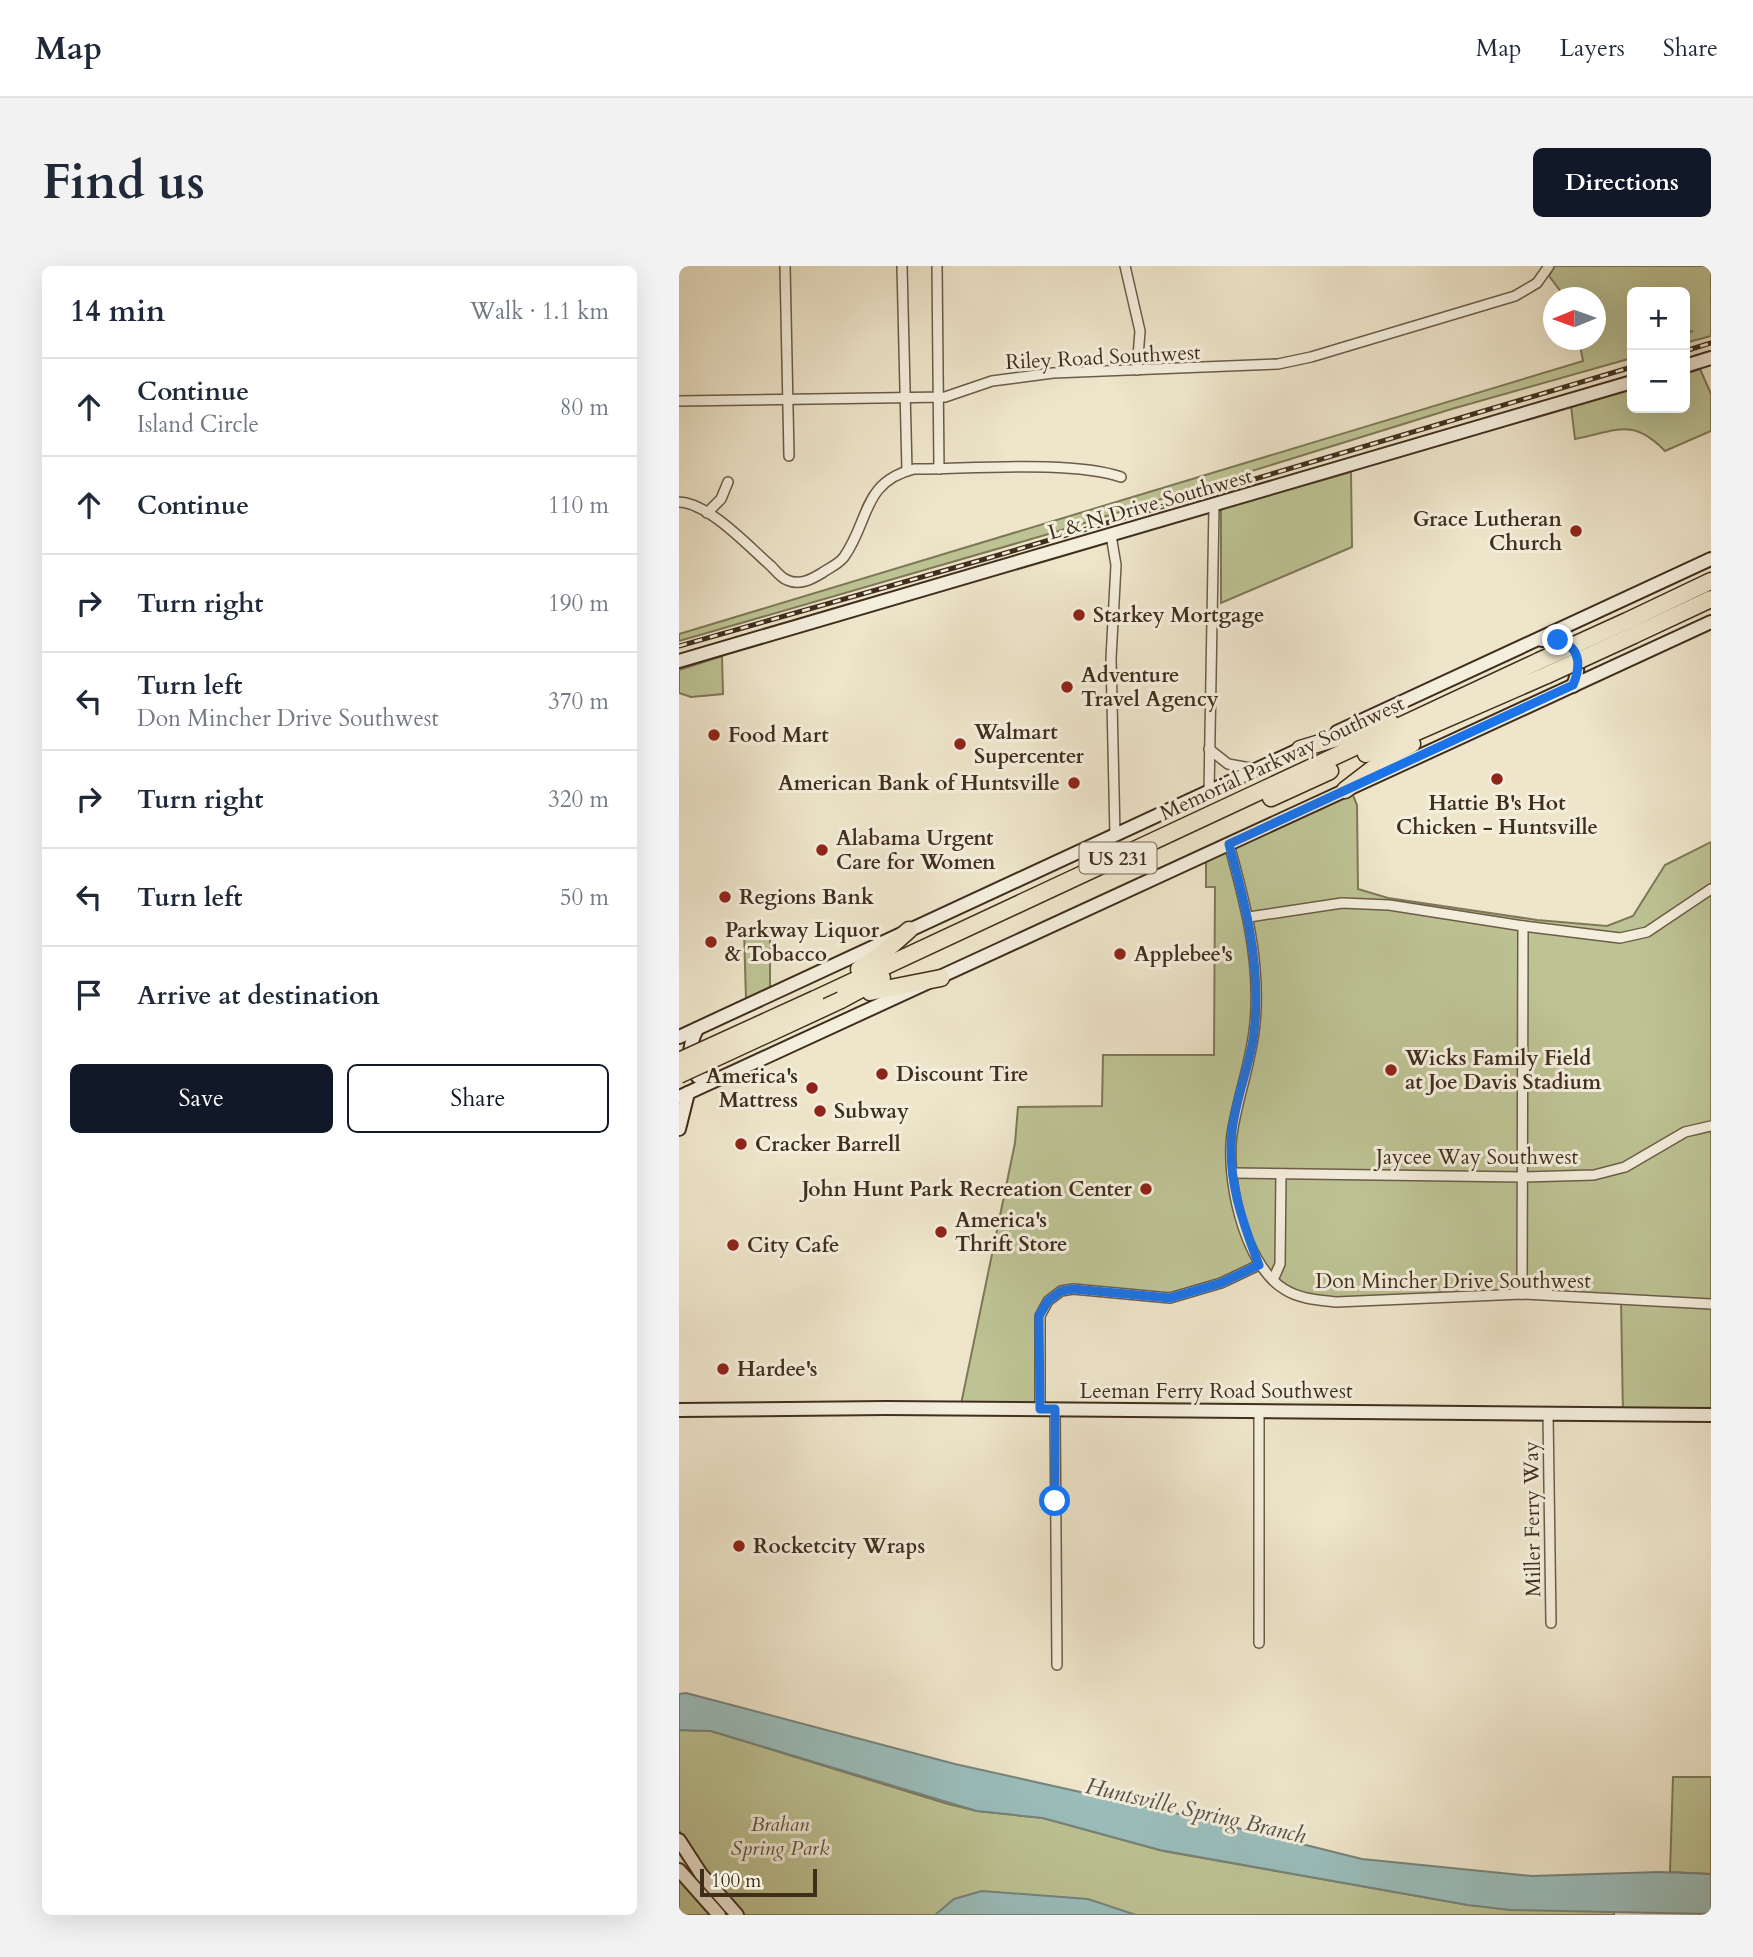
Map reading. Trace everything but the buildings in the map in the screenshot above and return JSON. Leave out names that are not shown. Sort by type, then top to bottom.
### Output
[{"type":"highway","name":"Memorial Parkway Southwest","points":[[1631,628],[1711,581]]},
{"type":"highway","name":"Memorial Parkway Southwest","points":[[679,1060],[1420,716],[1543,668],[1631,628],[1711,599]]},
{"type":"highway","name":"Memorial Parkway Southwest","points":[[679,1075],[1358,757],[1459,715],[1543,668]]},
{"type":"highway","points":[[1345,790],[1392,754],[1459,715]]},
{"type":"highway","points":[[1300,749],[1392,721],[1420,716]]},
{"type":"highway","points":[[815,999],[884,953],[908,930]]},
{"type":"highway","points":[[841,1000],[940,978]]},
{"type":"main road","points":[[1690,365],[1711,359]]},
{"type":"main road","name":"L & N Drive Southwest","points":[[679,661],[1627,383]]},
{"type":"main road","points":[[679,1037],[1711,559]]},
{"type":"main road","points":[[1603,610],[1590,630],[1595,648],[1602,656],[1610,659],[1630,659]]},
{"type":"main road","points":[[679,1129],[684,1095],[1711,622]]},
{"type":"main road","points":[[1536,641],[1558,640],[1573,649],[1579,668],[1573,685]]},
{"type":"main road","points":[[679,1025],[697,1029]]},
{"type":"main road","points":[[697,1029],[691,1042],[691,1065],[698,1077],[713,1081]]},
{"type":"main road","name":"Leeman Ferry Road Southwest","points":[[679,1410],[1055,1409],[1711,1415]]},
{"type":"main road","points":[[679,1840],[701,1874],[737,1915]]},
{"type":"main road","points":[[679,1870],[719,1915]]},
{"type":"street","points":[[785,266],[789,456]]},
{"type":"street","points":[[902,266],[907,471]]},
{"type":"street","points":[[937,266],[939,469]]},
{"type":"street","points":[[1125,266],[1140,331],[1137,370]]},
{"type":"street","name":"Riley Road Southwest","points":[[679,401],[938,397],[971,390],[992,381],[1022,377],[1278,363],[1324,353],[1520,292],[1537,283],[1549,266]]},
{"type":"street","points":[[679,502],[707,513],[787,581],[808,582],[842,560],[856,538],[865,509],[879,485],[907,471],[1058,469],[1108,472],[1121,477]]},
{"type":"street","points":[[707,513],[721,499],[728,482]]},
{"type":"street","points":[[1209,792],[1214,506]]},
{"type":"street","points":[[1111,535],[1116,565],[1111,658],[1115,835]]},
{"type":"street","points":[[1209,749],[1228,764],[1256,769]]},
{"type":"street","name":"Don Mincher Drive Southwest","points":[[1229,844],[1249,917],[1255,1023],[1232,1130],[1232,1173],[1237,1207],[1259,1265],[1273,1280],[1285,1290],[1308,1299],[1336,1301],[1522,1294],[1711,1304]]},
{"type":"street","points":[[1249,917],[1342,903],[1389,905],[1620,938],[1647,932],[1711,889]]},
{"type":"street","points":[[1522,1294],[1523,926]]},
{"type":"street","name":"Jaycee Way Southwest","points":[[1232,1173],[1522,1177],[1594,1175],[1625,1167],[1685,1132],[1711,1126]]},
{"type":"street","points":[[1273,1280],[1280,1264],[1281,1174]]},
{"type":"street","points":[[1040,1409],[1039,1316],[1048,1301],[1061,1291],[1073,1289],[1170,1298],[1221,1283],[1259,1265]]},
{"type":"street","points":[[1055,1409],[1057,1665]]},
{"type":"street","points":[[1259,1411],[1259,1643]]},
{"type":"street","name":"Miller Ferry Way","points":[[1548,1414],[1551,1623]]},
{"type":"green space","points":[[1554,266],[1711,266],[1711,336],[1690,342],[1690,332],[1693,331],[1690,331],[1690,287],[1627,287],[1627,359],[1455,408],[1052,533],[679,641],[679,634],[1583,361],[1581,350],[1606,350],[1606,287],[1557,287],[1549,276]]},
{"type":"green space","points":[[1700,369],[1711,394],[1711,431],[1665,451],[1653,440],[1633,430],[1613,430],[1575,439],[1571,406],[1627,390],[1627,413],[1690,413],[1690,372]]},
{"type":"green space","points":[[1351,472],[1352,547],[1221,603],[1221,509]]},
{"type":"green space","points":[[722,656],[723,694],[691,697],[679,693],[679,670]]},
{"type":"green space","points":[[1350,788],[1357,805],[1358,889],[1388,898],[1537,920],[1607,926],[1633,916],[1665,865],[1711,842],[1711,1415],[1623,1415],[1621,1300],[1522,1294],[1336,1302],[1285,1290],[1258,1265],[1170,1298],[1061,1291],[1040,1316],[1040,1409],[960,1409],[1015,1143],[1018,1107],[1102,1106],[1103,1055],[1214,1055],[1215,887],[1206,887],[1206,855]]},
{"type":"green space","points":[[744,930],[770,930],[770,987],[746,1000]]},
{"type":"green space","name":"Brahan Spring Park","points":[[679,1730],[711,1731],[948,1804],[977,1811],[1043,1818],[1163,1851],[1468,1905],[1614,1912],[1614,1915],[743,1915],[698,1864],[679,1830]]},
{"type":"green space","points":[[1673,1777],[1711,1777],[1711,1874],[1670,1872]]},
{"type":"green space","name":"Brahan Spring Park","points":[[679,1877],[712,1915],[679,1915]]},
{"type":"water","points":[[686,1693],[955,1764],[1197,1818],[1362,1859],[1532,1876],[1659,1872],[1711,1874],[1711,1914],[1510,1910],[1468,1905],[1160,1850],[1043,1818],[977,1811],[711,1731],[679,1730],[679,1694]]},
{"type":"water","points":[[982,1891],[1088,1899],[1136,1915],[935,1915],[954,1899]]},
{"type":"railway","points":[[1688,350],[1711,343]]},
{"type":"railway","points":[[679,646],[992,557],[1627,368]]},
{"type":"place","name":"Grace Lutheran Church","points":[[1576,531]]},
{"type":"place","name":"Starkey Mortgage","points":[[1079,615]]},
{"type":"place","name":"Adventure Travel Agency","points":[[1067,687]]},
{"type":"place","name":"Food Mart","points":[[714,735]]},
{"type":"place","name":"Walmart Supercenter","points":[[960,744]]},
{"type":"place","name":"Hattie B's Hot Chicken - Huntsville","points":[[1497,779]]},
{"type":"place","name":"American Bank of Huntsville","points":[[1074,783]]},
{"type":"place","name":"Alabama Urgent Care for Women","points":[[822,850]]},
{"type":"place","name":"Regions Bank","points":[[725,897]]},
{"type":"place","name":"Parkway Liquor & Tobacco","points":[[711,942]]},
{"type":"place","name":"Applebee's","points":[[1120,954]]},
{"type":"place","name":"Wicks Family Field at Joe Davis Stadium","points":[[1391,1070]]},
{"type":"place","name":"Discount Tire","points":[[882,1074]]},
{"type":"place","name":"America's Mattress","points":[[812,1088]]},
{"type":"place","name":"Subway","points":[[820,1111]]},
{"type":"place","name":"Cracker Barrell","points":[[741,1144]]},
{"type":"place","name":"John Hunt Park Recreation Center","points":[[1146,1189]]},
{"type":"place","name":"America's Thrift Store","points":[[941,1232]]},
{"type":"place","name":"City Cafe","points":[[733,1245]]},
{"type":"place","name":"Hardee's","points":[[723,1369]]},
{"type":"place","name":"Rocketcity Wraps","points":[[739,1546]]},
{"type":"route","points":[[1055,1501],[1055,1409],[1040,1409],[1039,1316],[1048,1301],[1061,1291],[1073,1289],[1170,1298],[1221,1283],[1259,1265],[1237,1207],[1232,1173],[1232,1130],[1245,1081],[1255,1023],[1255,970],[1249,917],[1229,844],[1573,685],[1579,668],[1578,657],[1566,642],[1558,640]]},
{"type":"water label","name":"Huntsville Spring Branch","points":[[1196,1810]]}]
